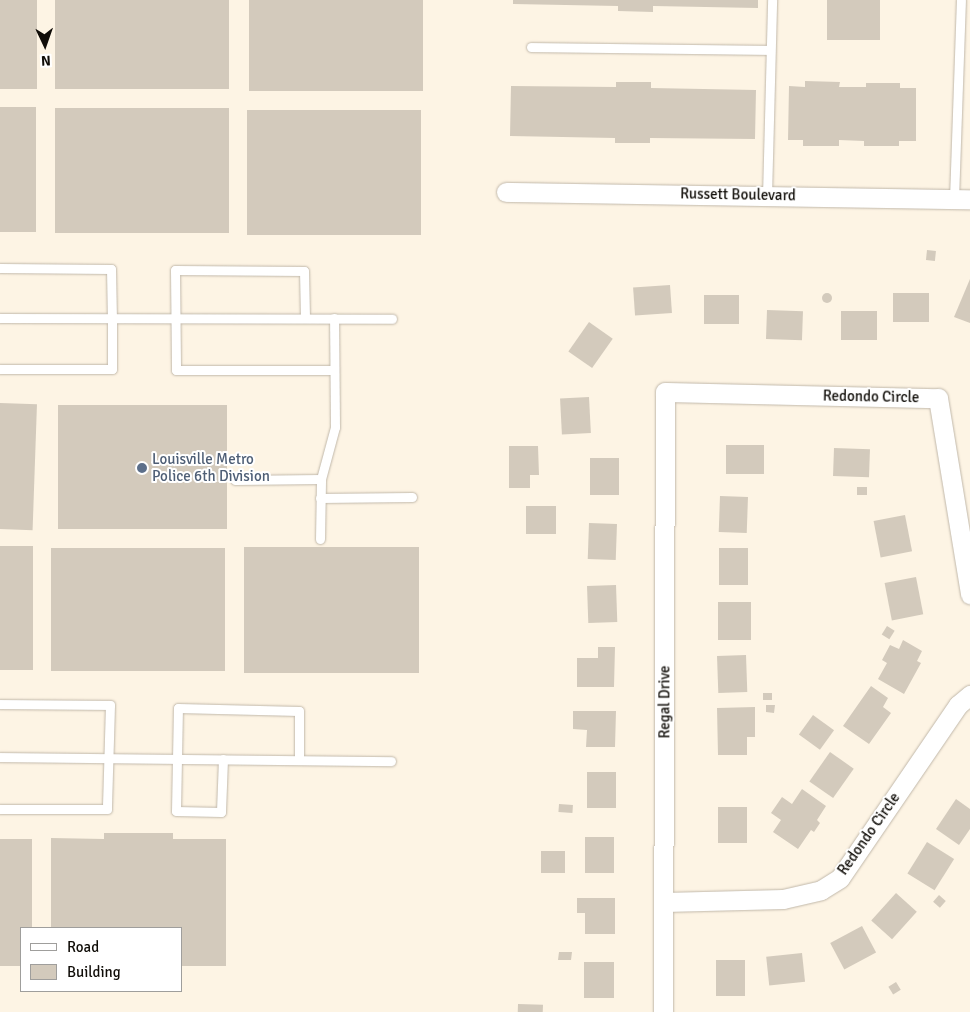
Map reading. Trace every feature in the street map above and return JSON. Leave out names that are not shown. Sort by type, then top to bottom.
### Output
[{"type":"street","name":"Russett Boulevard","points":[[506,192],[962,199]]},
{"type":"street","name":"Redondo Circle","points":[[665,392],[938,398],[970,594]]},
{"type":"street","name":"Regal Drive","points":[[663,1012],[665,392]]},
{"type":"street","name":"Redondo Circle","points":[[664,902],[784,899],[821,890],[840,878],[958,705],[970,695]]},
{"type":"lane","points":[[767,196],[772,0]]},
{"type":"lane","points":[[961,0],[962,199]]},
{"type":"lane","points":[[531,47],[770,50]]},
{"type":"lane","points":[[0,268],[111,269],[112,319],[112,369],[0,369]]},
{"type":"lane","points":[[305,318],[304,271],[175,270],[176,370],[334,370]]},
{"type":"lane","points":[[0,318],[392,319]]},
{"type":"lane","points":[[320,539],[322,479],[335,427],[334,318]]},
{"type":"lane","points":[[235,480],[322,479]]},
{"type":"lane","points":[[320,498],[412,498]]},
{"type":"lane","points":[[0,704],[110,705],[107,809],[0,809]]},
{"type":"lane","points":[[223,759],[222,812],[176,811],[178,708],[299,710],[299,760]]},
{"type":"lane","points":[[0,757],[391,761]]},
{"type":"building","points":[[0,0],[37,0],[37,89],[0,89]]},
{"type":"building","points":[[55,0],[229,0],[229,89],[55,89]]},
{"type":"building","points":[[249,0],[423,0],[423,91],[249,91]]},
{"type":"building","points":[[513,0],[758,0],[758,8],[653,6],[653,12],[618,11],[618,6],[513,4]]},
{"type":"building","points":[[827,0],[880,0],[880,40],[827,40]]},
{"type":"building","points":[[805,81],[840,82],[839,87],[866,87],[866,83],[900,83],[900,88],[916,88],[916,141],[899,141],[899,146],[864,146],[864,141],[839,140],[839,146],[803,146],[803,140],[788,140],[789,86],[805,87]]},
{"type":"building","points":[[616,82],[651,82],[651,88],[756,90],[755,139],[650,138],[650,143],[615,143],[615,138],[510,136],[511,86],[616,87]]},
{"type":"building","points":[[0,107],[36,107],[36,232],[0,232]]},
{"type":"building","points":[[55,108],[229,108],[229,233],[55,233]]},
{"type":"building","points":[[247,110],[421,110],[421,235],[247,235]]},
{"type":"building","points":[[927,250],[936,251],[935,261],[926,260]]},
{"type":"building","points":[[970,279],[970,323],[954,317]]},
{"type":"building","points":[[670,285],[672,313],[635,316],[633,288]]},
{"type":"building","points":[[827,293],[832,298],[827,303],[822,298]]},
{"type":"building","points":[[893,293],[929,293],[929,322],[893,322]]},
{"type":"building","points":[[704,295],[739,295],[739,324],[704,324]]},
{"type":"building","points":[[767,310],[803,311],[802,340],[766,339]]},
{"type":"building","points":[[841,311],[877,311],[877,340],[841,340]]},
{"type":"building","points":[[589,322],[613,339],[592,368],[568,351]]},
{"type":"building","points":[[589,397],[591,433],[562,434],[560,399]]},
{"type":"building","points":[[0,403],[37,404],[33,530],[0,529]]},
{"type":"building","name":"Louisville Metro Police 6th Division","points":[[58,405],[227,405],[227,529],[58,529]]},
{"type":"building","points":[[726,445],[764,445],[764,474],[726,474]]},
{"type":"building","points":[[509,446],[538,446],[539,475],[530,475],[530,488],[509,488]]},
{"type":"building","points":[[834,448],[870,449],[869,477],[833,476]]},
{"type":"building","points":[[590,458],[619,458],[619,495],[590,495]]},
{"type":"building","points":[[857,487],[867,487],[867,495],[857,495]]},
{"type":"building","points":[[720,496],[748,497],[747,533],[719,532]]},
{"type":"building","points":[[526,506],[556,506],[556,534],[526,534]]},
{"type":"building","points":[[905,515],[912,551],[881,557],[874,521]]},
{"type":"building","points":[[589,523],[617,524],[616,560],[588,559]]},
{"type":"building","points":[[0,546],[33,546],[33,670],[0,670]]},
{"type":"building","points":[[244,547],[419,547],[419,673],[244,673]]},
{"type":"building","points":[[51,548],[225,548],[225,671],[51,671]]},
{"type":"building","points":[[719,548],[748,548],[748,585],[719,585]]},
{"type":"building","points":[[916,577],[923,614],[892,620],[885,583]]},
{"type":"building","points":[[616,585],[617,622],[588,623],[587,586]]},
{"type":"building","points":[[718,602],[751,602],[751,640],[718,640]]},
{"type":"building","points":[[887,626],[895,631],[889,639],[882,634]]},
{"type":"building","points":[[903,640],[922,651],[917,661],[921,663],[904,694],[878,679],[887,663],[882,660],[890,645],[899,649]]},
{"type":"building","points":[[598,647],[615,647],[614,687],[577,687],[577,658],[598,658]]},
{"type":"building","points":[[746,655],[747,692],[718,693],[717,656]]},
{"type":"building","points":[[871,686],[888,698],[883,707],[891,713],[869,744],[843,726]]},
{"type":"building","points":[[763,693],[772,693],[772,700],[763,700]]},
{"type":"building","points":[[766,705],[775,705],[774,713],[766,712]]},
{"type":"building","points":[[755,707],[755,737],[747,737],[747,755],[718,755],[717,708]]},
{"type":"building","points":[[573,711],[616,711],[615,747],[586,747],[587,730],[573,729]]},
{"type":"building","points":[[813,715],[834,730],[820,750],[799,734]]},
{"type":"building","points":[[830,752],[854,769],[833,798],[809,781]]},
{"type":"building","points":[[587,772],[616,772],[616,808],[587,808]]},
{"type":"building","points":[[802,789],[826,806],[817,820],[820,823],[814,832],[811,830],[798,849],[773,832],[781,820],[771,813],[782,797],[792,804]]},
{"type":"building","points":[[956,799],[970,809],[970,829],[959,845],[936,829]]},
{"type":"building","points":[[559,804],[573,805],[572,813],[558,812]]},
{"type":"building","points":[[718,807],[747,807],[747,843],[718,843]]},
{"type":"building","points":[[104,833],[173,833],[173,839],[226,839],[226,966],[182,966],[182,927],[51,927],[51,838],[104,839]]},
{"type":"building","points":[[585,837],[614,837],[614,873],[585,873]]},
{"type":"building","points":[[0,839],[32,839],[32,927],[20,927],[20,966],[0,966]]},
{"type":"building","points":[[927,842],[954,859],[935,890],[907,873]]},
{"type":"building","points":[[541,851],[565,851],[565,873],[541,873]]},
{"type":"building","points":[[896,893],[917,912],[892,939],[871,920]]},
{"type":"building","points":[[939,895],[946,901],[940,908],[933,902]]},
{"type":"building","points":[[577,898],[615,898],[615,934],[585,934],[585,913],[577,913]]},
{"type":"building","points":[[862,926],[876,952],[844,969],[830,943]]},
{"type":"building","points":[[559,952],[572,952],[571,960],[558,960]]},
{"type":"building","points":[[802,953],[805,982],[769,986],[766,957]]},
{"type":"building","points":[[716,960],[745,960],[745,996],[716,996]]},
{"type":"building","points":[[584,962],[614,962],[614,998],[584,998]]},
{"type":"building","points":[[896,982],[901,990],[893,994],[888,987]]},
{"type":"building","points":[[518,1004],[543,1005],[543,1012],[518,1012]]},
{"type":"place","name":"Louisville Metro Police 6th Division","points":[[142,468]]}]
